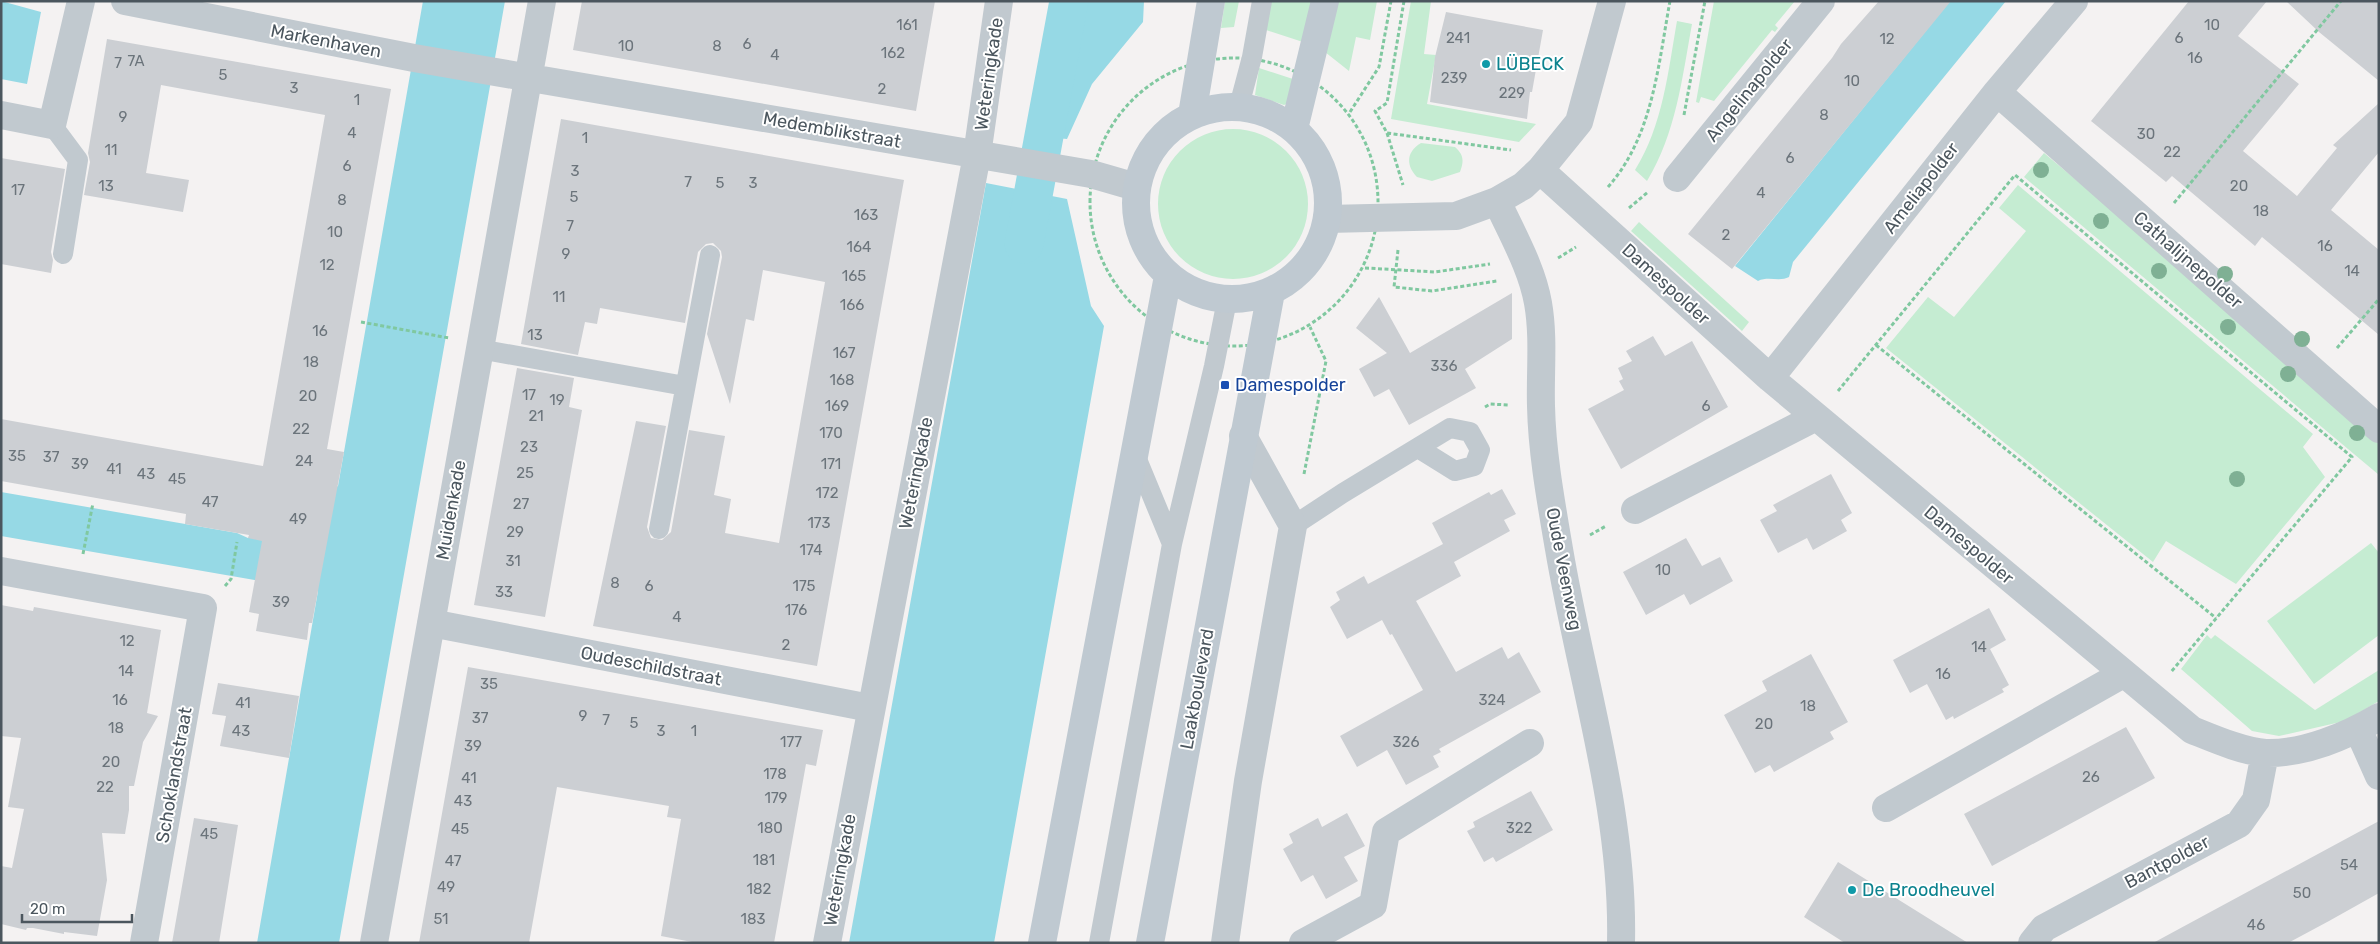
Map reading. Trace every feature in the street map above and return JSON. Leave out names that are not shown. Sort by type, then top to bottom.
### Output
[{"type":"main road","points":[[1192,114],[1211,1]]},
{"type":"main road","points":[[1294,129],[1308,76],[1324,1]]},
{"type":"main road","points":[[1239,106],[1268,113],[1294,129],[1316,154],[1327,186],[1327,219],[1317,249],[1297,274],[1271,292],[1250,299],[1227,300],[1196,293],[1168,276],[1147,251],[1136,220],[1136,187],[1146,157],[1165,132],[1192,114],[1214,108],[1239,106]]},
{"type":"main road","points":[[1042,943],[1168,276]]},
{"type":"main road","name":"Laakboulevard","points":[[1150,943],[1271,292]]},
{"type":"street","points":[[1,115],[52,124],[81,1]]},
{"type":"street","name":"Markenhaven","points":[[125,1],[414,58],[528,77]]},
{"type":"street","name":"Muidenkade","points":[[374,943],[542,1]]},
{"type":"street","name":"Weteringkade","points":[[827,943],[870,708],[978,155],[999,1]]},
{"type":"street","points":[[1327,219],[1456,216],[1497,201],[1523,186],[1540,170],[1579,122],[1612,1]]},
{"type":"street","name":"Angelinapolder","points":[[1677,178],[1821,1]]},
{"type":"street","name":"Ameliapolder","points":[[1770,378],[1997,92],[2074,1]]},
{"type":"street","name":"Medemblikstraat","points":[[528,77],[1079,173],[1136,187]]},
{"type":"street","name":"Cathalijnepolder","points":[[1997,92],[2379,429]]},
{"type":"street","name":"Damespolder","points":[[1540,170],[1770,378],[2192,730],[2218,741],[2265,753],[2301,749],[2368,723]]},
{"type":"street","name":"Oude Veenweg","points":[[1497,201],[1531,275],[1538,303],[1541,338],[1541,407],[1545,458],[1559,552],[1600,747],[1617,854],[1621,896],[1622,943]]},
{"type":"street","points":[[1635,510],[1816,416]]},
{"type":"street","points":[[1225,943],[1248,781],[1293,526],[1243,436]]},
{"type":"street","name":"Schoklandstraat","points":[[1,571],[203,608],[144,943]]},
{"type":"street","name":"Oudeschildstraat","points":[[431,623],[870,708]]},
{"type":"street","points":[[1886,808],[2123,674]]},
{"type":"street","points":[[2368,723],[2379,776]]},
{"type":"street","points":[[1303,943],[1374,905],[1386,832],[1530,743]]},
{"type":"street","name":"Bantpolder","points":[[2032,943],[2044,928],[2239,824],[2256,800],[2265,753]]},
{"type":"lane","points":[[1239,106],[1252,57],[1262,1]]},
{"type":"lane","points":[[52,124],[78,160],[63,254]]},
{"type":"lane","points":[[659,529],[710,254]]},
{"type":"lane","points":[[1099,943],[1172,544],[1218,348],[1227,300]]},
{"type":"lane","points":[[480,349],[685,386]]},
{"type":"lane","points":[[1293,526],[1418,448]]},
{"type":"lane","points":[[1134,452],[1172,544]]},
{"type":"path","points":[[1350,112],[1379,66],[1391,1]]},
{"type":"path","points":[[1404,1],[1387,103],[1375,112],[1387,133],[1521,151]]},
{"type":"path","points":[[2152,229],[2341,1]]},
{"type":"path","points":[[1234,56],[1252,57],[1308,76],[1331,92],[1350,112],[1376,166],[1379,218],[1365,268],[1310,327],[1293,336],[1260,346],[1218,348],[1158,326],[1131,305],[1104,266],[1079,173],[1107,131],[1136,95],[1174,69],[1201,60],[1234,56]]},
{"type":"path","points":[[1838,392],[2014,175],[2352,457],[2171,672]]},
{"type":"path","points":[[2316,373],[2379,299]]},
{"type":"path","points":[[361,322],[442,337]]},
{"type":"path","points":[[1303,477],[1326,361],[1310,327]]},
{"type":"path","points":[[1876,345],[2216,618]]},
{"type":"path","points":[[84,550],[93,503]]},
{"type":"path","points":[[1559,552],[1635,510]]},
{"type":"path","points":[[231,579],[237,542]]},
{"type":"green space","points":[[1225,1],[1239,1],[1234,27],[1221,28]]},
{"type":"green space","points":[[1271,1],[1313,1],[1306,43],[1266,30]]},
{"type":"green space","points":[[1334,1],[1377,1],[1370,40],[1356,37],[1349,71],[1325,52]]},
{"type":"green space","points":[[1411,1],[1431,1],[1424,54],[1436,55],[1427,104],[1536,124],[1519,142],[1391,119]]},
{"type":"green space","points":[[1714,1],[1795,1],[1775,25],[1778,28],[1775,32],[1772,30],[1714,101],[1701,97],[1699,103],[1696,102]]},
{"type":"green space","points":[[1677,21],[1692,24],[1685,65],[1677,105],[1665,144],[1647,181],[1635,170],[1652,135],[1658,117]]},
{"type":"green space","points":[[1259,68],[1296,80],[1289,103],[1284,105],[1255,95]]},
{"type":"green space","points":[[1233,129],[1248,130],[1262,134],[1275,141],[1286,151],[1296,162],[1303,175],[1307,189],[1307,219],[1303,233],[1296,246],[1286,257],[1275,267],[1262,274],[1248,278],[1233,279],[1218,278],[1204,274],[1191,267],[1180,257],[1170,246],[1163,233],[1159,219],[1158,204],[1159,189],[1163,175],[1170,162],[1180,151],[1191,141],[1204,134],[1218,130]]},
{"type":"green space","points":[[1421,143],[1455,147],[1462,158],[1460,172],[1432,181],[1417,177],[1411,168],[1409,158],[1416,146]]},
{"type":"green space","points":[[2044,153],[2379,434],[2379,475],[2024,177]]},
{"type":"green space","points":[[2018,185],[2313,434],[2303,447],[2325,477],[2236,584],[2166,541],[2153,562],[1886,348],[1928,297],[1954,317],[2026,231],[1999,208]]},
{"type":"green space","points":[[1639,222],[1749,322],[1742,331],[1631,231]]},
{"type":"green space","points":[[2371,543],[2379,553],[2379,635],[2314,684],[2267,621]]},
{"type":"green space","points":[[2207,635],[2211,639],[2215,635],[2315,710],[2379,670],[2379,701],[2345,721],[2279,736],[2252,731],[2181,669]]},
{"type":"water","points":[[1,1],[41,12],[27,84],[1,79]]},
{"type":"water","points":[[423,1],[505,1],[339,943],[257,943],[318,591],[1,536],[1,492],[237,533],[248,538],[338,486]]},
{"type":"water","points":[[1051,1],[1144,1],[1143,22],[1092,84],[1067,139],[1027,135]]},
{"type":"water","points":[[1950,1],[2006,1],[1793,262],[1789,277],[1758,281],[1735,266]]},
{"type":"water","points":[[986,183],[1067,199],[1091,306],[1104,326],[994,943],[849,943]]},
{"type":"building","points":[[582,1],[935,1],[916,111],[573,50]]},
{"type":"building","points":[[1879,1],[1951,1],[1732,269],[1688,234],[1832,58],[1841,44]]},
{"type":"building","points":[[2189,1],[2267,1],[2238,36],[2299,84],[2243,151],[2297,196],[2337,148],[2333,145],[2379,103],[2379,152],[2331,210],[2379,250],[2379,335],[2262,237],[2255,246],[2172,176],[2166,182],[2091,121]]},
{"type":"building","points":[[2286,1],[2379,1],[2379,81],[2319,32]]},
{"type":"building","name":"LÜBECK","points":[[1446,12],[1543,30],[1532,92],[1530,92],[1527,119],[1430,102],[1435,57]]},
{"type":"building","points":[[107,39],[391,89],[327,449],[344,452],[312,623],[309,623],[307,640],[256,631],[259,614],[249,612],[262,541],[248,538],[249,535],[185,524],[186,514],[1,481],[1,419],[263,466],[325,115],[161,85],[146,173],[189,180],[183,212],[84,195],[90,162],[88,153]]},
{"type":"building","points":[[561,119],[904,180],[817,666],[593,626],[636,421],[666,426],[647,527],[651,538],[662,540],[671,532],[689,430],[725,436],[714,495],[731,499],[725,533],[779,543],[825,282],[763,270],[754,321],[746,319],[730,404],[707,334],[722,257],[721,251],[713,243],[706,244],[698,252],[685,323],[600,308],[597,324],[585,322],[578,355],[521,344]]},
{"type":"building","points":[[1,158],[65,169],[51,252],[53,260],[51,273],[1,264]]},
{"type":"building","points":[[1512,293],[1512,339],[1465,369],[1476,388],[1409,425],[1389,389],[1374,397],[1359,369],[1387,353],[1356,328],[1379,297],[1410,353]]},
{"type":"building","points":[[1653,336],[1665,356],[1692,341],[1728,407],[1621,469],[1588,409],[1624,390],[1619,381],[1623,379],[1618,368],[1632,361],[1626,351]]},
{"type":"building","points":[[517,368],[574,378],[569,407],[582,410],[545,617],[474,605]]},
{"type":"building","points":[[1831,474],[1852,513],[1841,520],[1847,531],[1813,550],[1807,538],[1778,553],[1760,520],[1777,511],[1773,505]]},
{"type":"building","points":[[1502,489],[1516,514],[1504,520],[1510,531],[1454,562],[1461,576],[1416,601],[1456,672],[1502,647],[1508,659],[1519,652],[1541,692],[1439,749],[1441,752],[1433,756],[1439,767],[1406,785],[1387,750],[1357,767],[1340,736],[1423,690],[1392,634],[1390,635],[1382,620],[1347,639],[1330,607],[1340,600],[1336,592],[1364,576],[1368,584],[1443,544],[1432,523],[1489,492],[1491,495]]},
{"type":"building","points":[[1686,538],[1702,566],[1720,557],[1733,581],[1690,605],[1684,594],[1646,615],[1623,572]]},
{"type":"building","points":[[1,605],[33,611],[34,607],[161,630],[147,713],[158,716],[143,742],[134,786],[129,786],[129,810],[125,834],[102,833],[107,880],[97,936],[64,932],[64,934],[33,928],[27,928],[26,930],[1,924],[1,866],[12,868],[24,809],[8,807],[21,738],[1,736]]},
{"type":"building","points":[[1989,608],[2006,640],[1990,649],[2009,685],[2002,689],[2004,692],[1954,719],[1953,716],[1946,720],[1927,684],[1910,693],[1893,660]]},
{"type":"building","points":[[1811,654],[1848,722],[1830,732],[1834,739],[1774,772],[1770,765],[1755,773],[1724,715],[1767,691],[1762,681]]},
{"type":"building","points":[[468,667],[823,730],[816,766],[806,764],[774,943],[697,943],[661,936],[681,819],[667,817],[669,806],[557,787],[529,943],[419,943]]},
{"type":"building","points":[[218,683],[299,696],[289,758],[220,746],[226,716],[212,714]]},
{"type":"building","points":[[2126,727],[2155,778],[1992,866],[1964,814]]},
{"type":"building","points":[[1531,791],[1553,830],[1496,862],[1493,857],[1484,862],[1467,831],[1475,827],[1473,822]]},
{"type":"building","points":[[1347,813],[1365,846],[1344,857],[1358,881],[1326,899],[1313,875],[1301,882],[1283,849],[1293,843],[1289,834],[1318,818],[1322,827]]},
{"type":"building","points":[[194,818],[238,825],[219,943],[172,943]]},
{"type":"building","points":[[2379,821],[2379,893],[2329,921],[2288,943],[2153,943]]},
{"type":"building","name":"De Broodheuvel","points":[[1838,862],[1968,943],[1845,943],[1804,917]]},
{"type":"waterway","points":[[1024,244],[1069,1]]},
{"type":"place","name":"LÜBECK","points":[[1486,64]]},
{"type":"place","name":"Damespolder","points":[[1225,385]]},
{"type":"place","name":"De Broodheuvel","points":[[1852,890]]}]
